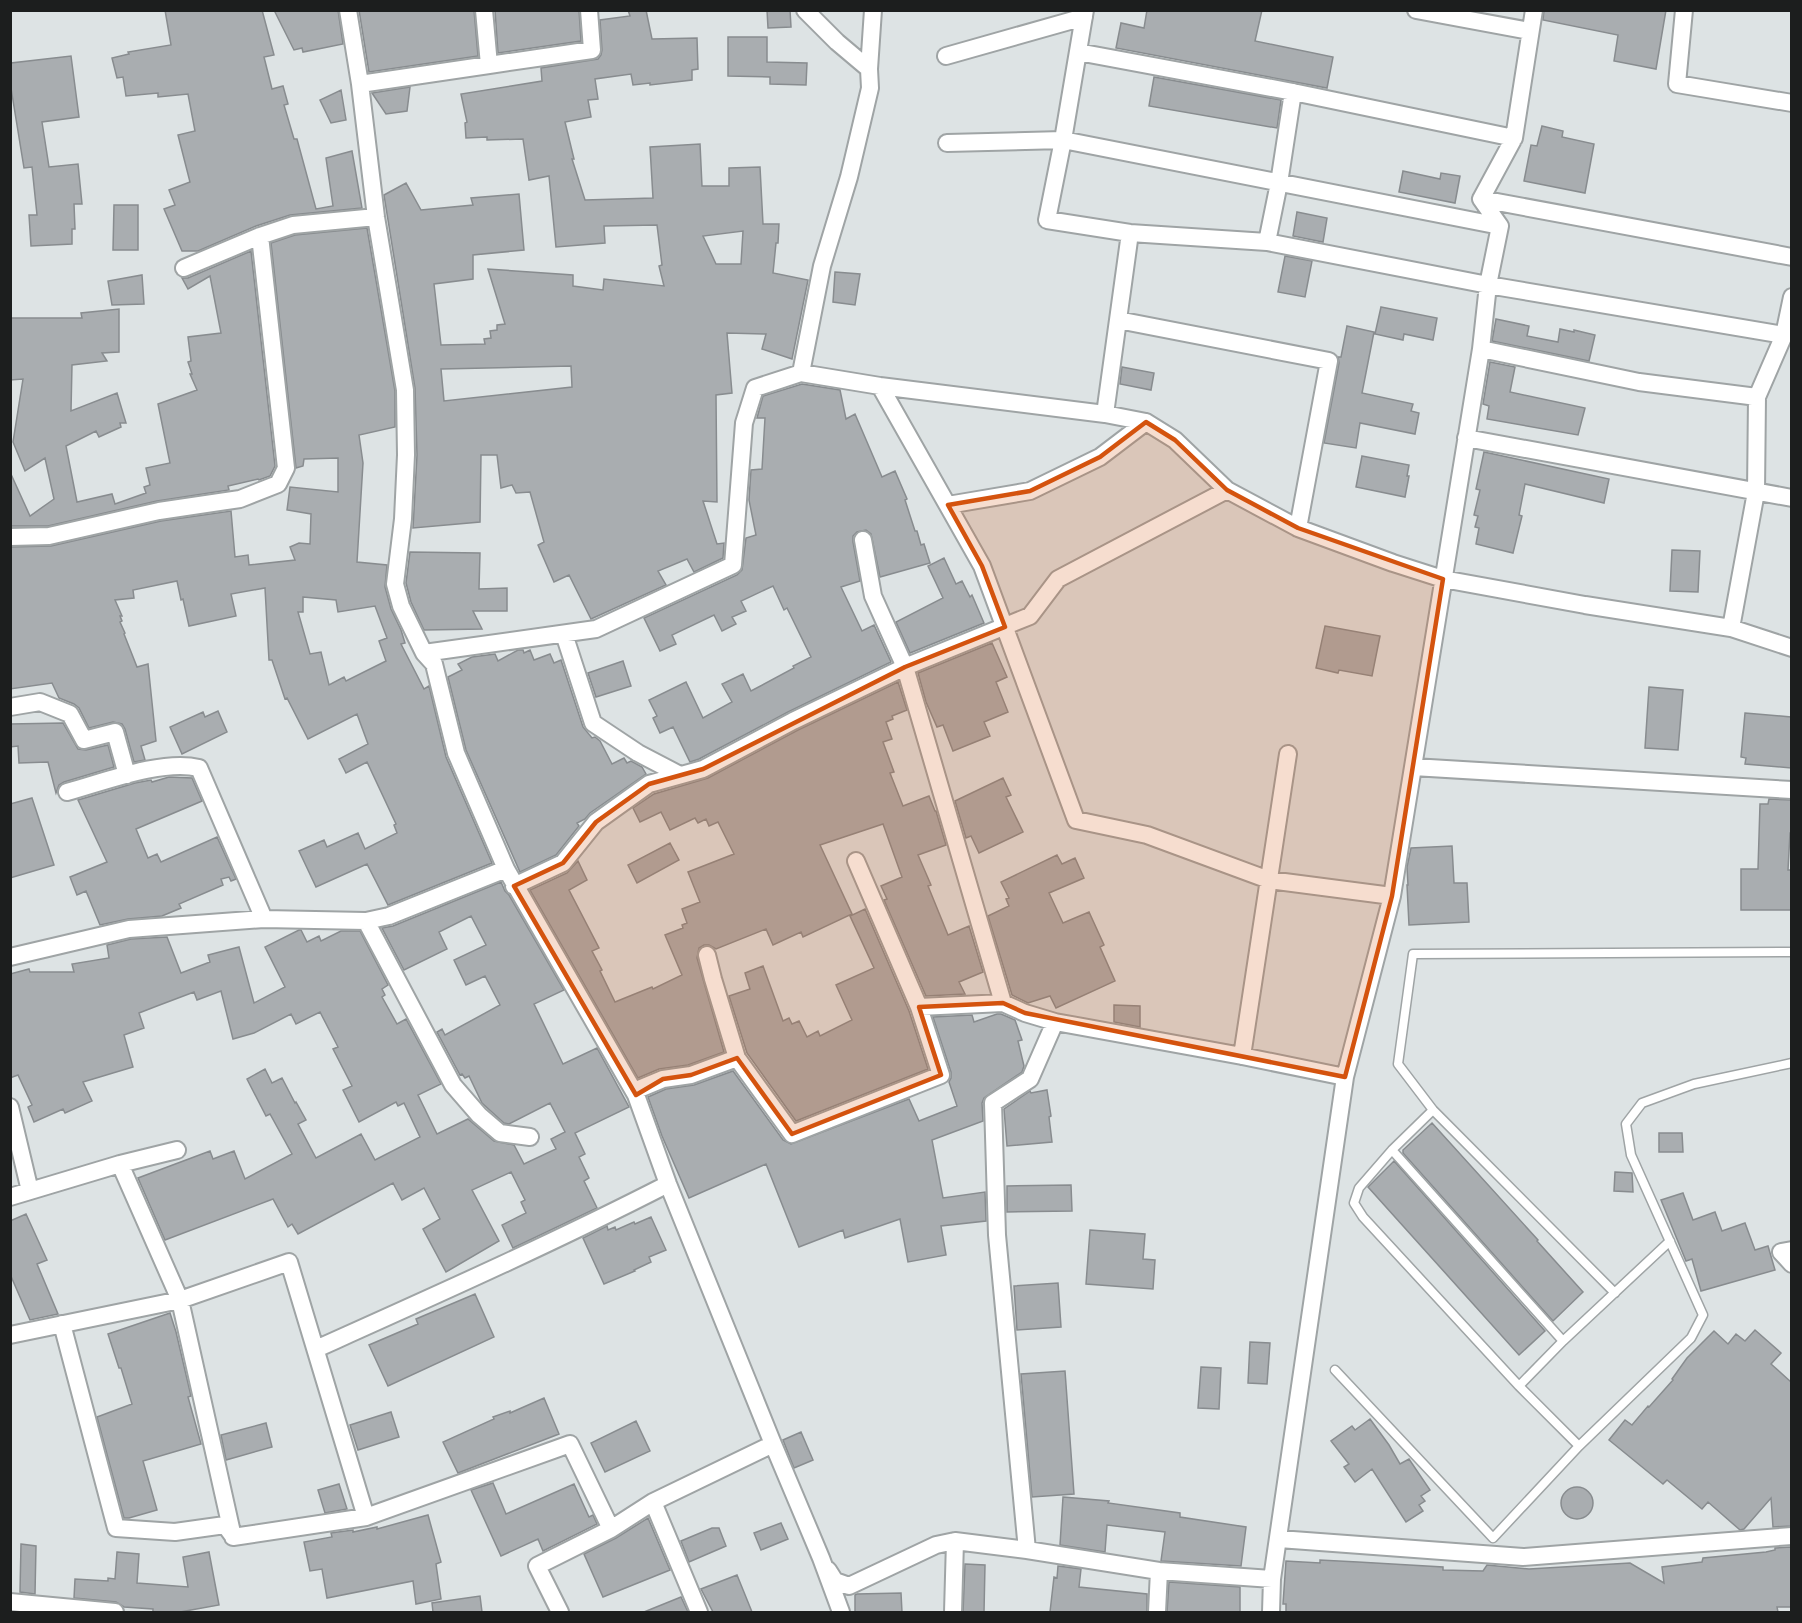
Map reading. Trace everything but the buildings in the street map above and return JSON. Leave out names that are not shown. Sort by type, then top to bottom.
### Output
[{"type":"street","points":[[348,10],[360,84],[376,217],[405,390],[404,519],[395,584],[401,606],[424,653],[434,664],[456,753],[514,886],[636,1095],[668,1184],[841,1612]]},
{"type":"street","points":[[484,10],[489,65]]},
{"type":"street","points":[[360,84],[592,50],[589,10]]},
{"type":"street","points":[[805,10],[837,42],[869,69]]},
{"type":"street","points":[[801,373],[822,266],[849,177],[870,88],[873,10]]},
{"type":"street","points":[[1416,10],[1530,31]]},
{"type":"street","points":[[1482,199],[1514,138],[1533,10]]},
{"type":"street","points":[[1684,10],[1677,84],[1791,103]]},
{"type":"street","points":[[946,56],[1084,14],[1047,220],[1130,233],[1267,242],[1488,285],[1784,335]]},
{"type":"street","points":[[1078,52],[1293,92],[1514,138]]},
{"type":"street","points":[[1267,242],[1293,92]]},
{"type":"street","points":[[947,143],[1063,140],[1500,226]]},
{"type":"street","points":[[1271,1612],[1272,1579],[1345,1077],[1392,896],[1481,350],[1488,285],[1500,226],[1482,199]]},
{"type":"street","points":[[1482,199],[1791,257]]},
{"type":"street","points":[[184,268],[260,236],[293,225],[376,217]]},
{"type":"street","points":[[1105,414],[1130,233]]},
{"type":"street","points":[[10,537],[49,536],[159,511],[240,499],[278,484],[286,468],[260,236]]},
{"type":"street","points":[[1731,628],[1756,492],[1757,397],[1784,335],[1791,297]]},
{"type":"street","points":[[1118,320],[1329,361],[1298,528]]},
{"type":"street","points":[[1481,350],[1639,381],[1757,397]]},
{"type":"street","points":[[424,653],[596,629],[733,565],[744,423],[755,388],[801,373],[880,386],[1105,414],[1146,422],[1175,440],[1227,490],[1298,528],[1393,563],[1443,579],[1731,628],[1791,648]]},
{"type":"street","points":[[880,386],[982,566],[1076,820],[1147,836],[1269,880],[1392,896]]},
{"type":"street","points":[[948,505],[1030,491],[1100,457],[1146,422]]},
{"type":"street","points":[[1466,438],[1791,498]]},
{"type":"street","points":[[514,886],[564,863],[596,822],[649,784],[703,769],[793,721],[905,668],[1030,616],[1058,579],[1227,490]]},
{"type":"street","points":[[863,540],[873,596],[905,668],[1003,1003]]},
{"type":"street","points":[[564,634],[593,723],[638,753],[680,775]]},
{"type":"street","points":[[10,707],[39,702],[70,714],[84,740],[115,732],[127,776]]},
{"type":"street","points":[[1242,1056],[1288,754]]},
{"type":"street","points":[[67,792],[158,768],[191,766],[199,768],[264,919]]},
{"type":"street","points":[[1413,767],[1791,790]]},
{"type":"street","points":[[707,955],[737,1058],[792,1134],[941,1075],[919,1007],[856,861]]},
{"type":"street","points":[[10,957],[129,930],[264,919],[366,921],[389,916],[506,869]]},
{"type":"street","points":[[366,921],[453,1084],[479,1115],[500,1133],[530,1137]]},
{"type":"street","points":[[919,1007],[1003,1003],[1054,1022],[1345,1077]]},
{"type":"street","points":[[1027,1550],[998,1235],[993,1103],[1030,1079],[1054,1022]]},
{"type":"street","points":[[636,1095],[639,1089],[663,1079],[691,1075],[737,1058]]},
{"type":"street","points":[[10,1107],[30,1191]]},
{"type":"street","points":[[10,1197],[120,1164],[177,1150]]},
{"type":"street","points":[[120,1164],[180,1300],[233,1537]]},
{"type":"street","points":[[316,1349],[497,1268],[668,1184]]},
{"type":"street","points":[[1791,1250],[1781,1252],[1791,1264]]},
{"type":"street","points":[[10,1335],[180,1300],[289,1262],[366,1517]]},
{"type":"street","points":[[62,1324],[116,1528],[175,1532],[225,1525],[233,1537]]},
{"type":"street","points":[[233,1537],[366,1517],[570,1444],[611,1529]]},
{"type":"street","points":[[560,1612],[537,1566],[611,1529],[653,1502],[773,1444]]},
{"type":"street","points":[[653,1502],[699,1612]]},
{"type":"street","points":[[1279,1539],[1523,1557],[1791,1536]]},
{"type":"street","points":[[953,1612],[954,1541]]},
{"type":"street","points":[[821,1558],[835,1581],[849,1586],[936,1545],[954,1541],[1159,1571],[1272,1579]]},
{"type":"street","points":[[1157,1612],[1159,1571]]},
{"type":"street","points":[[10,1602],[115,1612]]},
{"type":"lane","points":[[1615,1293],[1433,1110],[1398,1064],[1413,954],[1791,952]]},
{"type":"lane","points":[[1335,1370],[1493,1538],[1579,1446],[1691,1338],[1703,1315],[1631,1155],[1626,1124],[1642,1103],[1694,1084],[1791,1063]]},
{"type":"lane","points":[[1433,1110],[1392,1150],[1359,1188],[1354,1203],[1363,1217],[1519,1386],[1579,1446]]},
{"type":"lane","points":[[1392,1150],[1563,1341]]},
{"type":"lane","points":[[1519,1386],[1563,1341],[1670,1241]]},
{"type":"highlighted area","points":[[1146,422],[1175,440],[1227,490],[1298,528],[1443,579],[1392,896],[1345,1077],[1025,1013],[1003,1003],[919,1007],[941,1075],[792,1134],[737,1058],[691,1075],[663,1079],[636,1095],[514,886],[563,863],[596,822],[649,784],[703,769],[905,667],[1005,627],[982,566],[948,505],[1030,491],[1100,457]]}]
